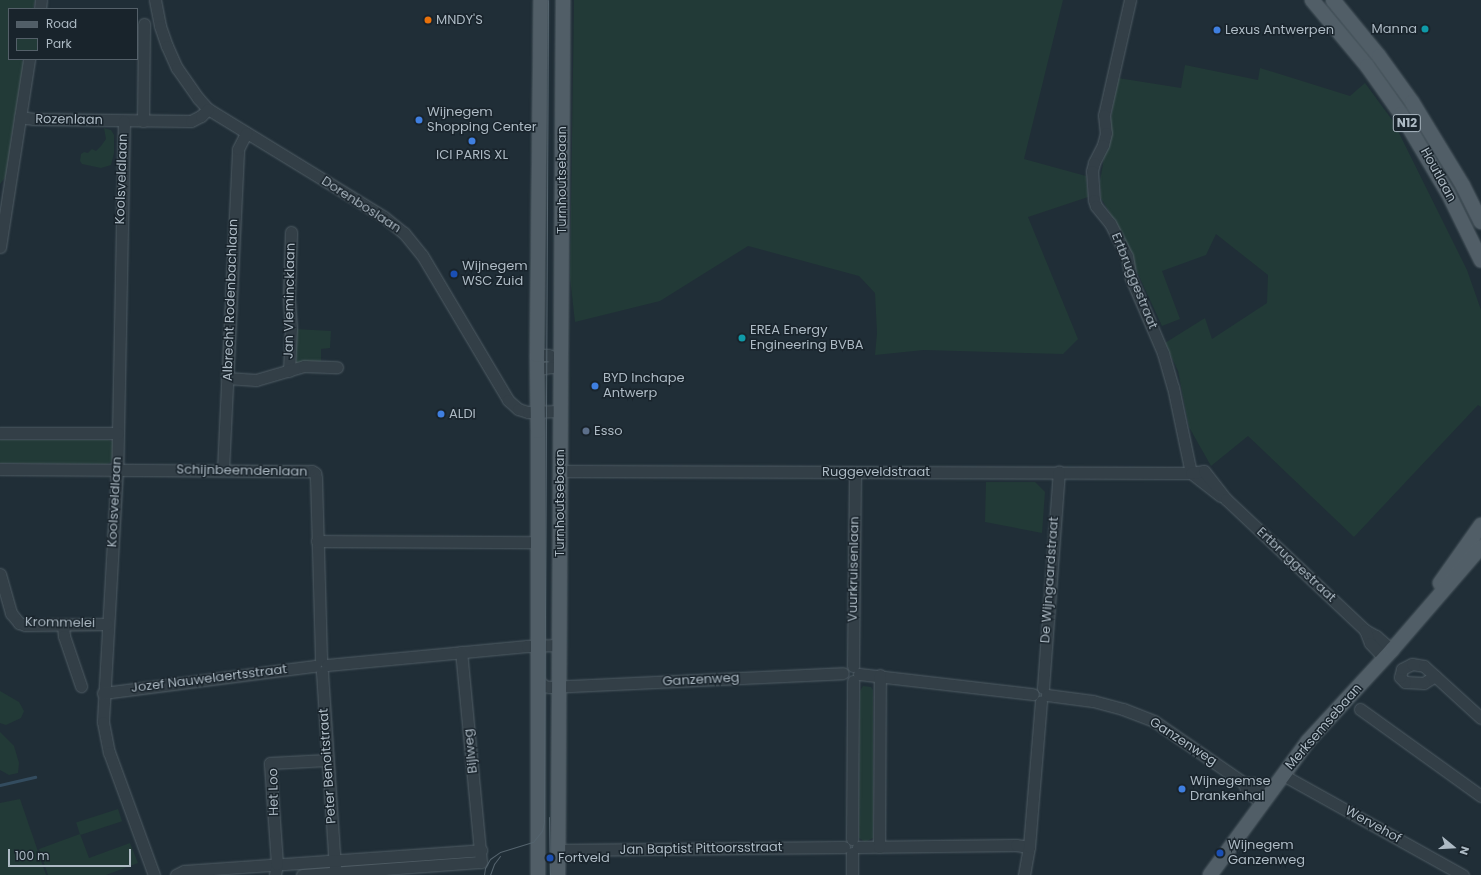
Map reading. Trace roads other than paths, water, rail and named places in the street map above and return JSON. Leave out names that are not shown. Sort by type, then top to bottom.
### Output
[{"type":"main road","name":"Turnhoutsebaan","points":[[538,875],[537,355],[541,0]]},
{"type":"main road","name":"Turnhoutsebaan","points":[[558,875],[563,0]]},
{"type":"main road","name":"Houtlaan","points":[[1312,0],[1367,66],[1401,114],[1448,193],[1481,260]]},
{"type":"main road","name":"Houtlaan","points":[[1333,0],[1379,56],[1412,102],[1459,179],[1481,222]]},
{"type":"main road","name":"Merksemsebaan","points":[[1432,605],[1436,592],[1443,578],[1481,525]]},
{"type":"main road","name":"Merksemsebaan","points":[[1212,874],[1308,741],[1432,605],[1481,547]]},
{"type":"street","name":"Dorenboslaan","points":[[155,0],[160,26],[176,68],[188,86],[208,109],[384,217],[404,233],[422,254],[504,395],[518,409],[538,412],[560,411]]},
{"type":"street","name":"Ertbruggestraat","points":[[1130,0],[1104,115],[1106,133],[1103,145],[1094,163],[1092,171],[1094,200],[1096,206],[1110,224],[1127,256],[1131,278],[1163,353],[1194,473],[1215,493],[1226,499],[1366,630],[1376,636],[1388,654]]},
{"type":"street","name":"Koolsveldlaan","points":[[143,121],[144,24]]},
{"type":"street","points":[[0,247],[29,60]]},
{"type":"street","name":"Rozenlaan","points":[[20,117],[34,119],[191,121],[201,116],[208,109]]},
{"type":"street","name":"Koolsveldlaan","points":[[124,121],[117,470],[103,693],[103,722],[105,737],[154,875]]},
{"type":"street","name":"Albrecht Rodenbachlaan","points":[[223,470],[238,150],[246,132]]},
{"type":"street","name":"Jan Vlemincklaan","points":[[289,371],[291,232]]},
{"type":"street","points":[[537,355],[548,355],[561,360]]},
{"type":"street","points":[[537,369],[551,367],[561,360]]},
{"type":"street","name":"Jan Vlemincklaan","points":[[227,378],[256,380],[304,366],[337,367]]},
{"type":"street","points":[[0,433],[118,433]]},
{"type":"street","name":"Schijnbeemdenlaan","points":[[0,469],[308,470],[315,473],[316,478],[317,541]]},
{"type":"street","name":"Ruggeveldstraat","points":[[560,471],[1194,473]]},
{"type":"street","name":"Vuurkruisenlaan","points":[[852,875],[851,847],[855,674],[855,472]]},
{"type":"street","name":"De Wijngaardstraat","points":[[1024,875],[1029,847],[1059,472]]},
{"type":"street","points":[[317,541],[538,542]]},
{"type":"street","name":"Peter Benoitstraat","points":[[317,541],[321,666],[336,873]]},
{"type":"street","name":"Krommelei","points":[[0,574],[11,613],[19,623],[25,625],[107,624]]},
{"type":"street","points":[[63,625],[64,636],[81,686]]},
{"type":"street","points":[[537,645],[559,645]]},
{"type":"street","name":"Jozef Nauwelaertsstraat","points":[[103,693],[321,666],[537,645]]},
{"type":"street","name":"Bijlweg","points":[[461,652],[480,850]]},
{"type":"street","name":"Ganzenweg","points":[[559,687],[844,673],[848,666],[855,674],[880,675],[1093,701],[1123,708],[1154,721],[1244,783],[1252,783],[1266,798]]},
{"type":"street","points":[[879,847],[880,675]]},
{"type":"street","points":[[1435,676],[1481,718]]},
{"type":"street","points":[[537,678],[544,686],[559,687]]},
{"type":"street","points":[[1360,709],[1481,796]]},
{"type":"street","name":"Het Loo","points":[[276,870],[270,763],[328,760]]},
{"type":"street","name":"Wervehof","points":[[1283,775],[1463,875]]},
{"type":"street","name":"Jan Baptist Pittoorsstraat","points":[[558,850],[1016,845],[1029,847]]},
{"type":"street","points":[[176,875],[184,871],[276,870],[335,861],[480,850],[481,862],[302,875]]},
{"type":"waterway","points":[[0,785],[35,777]]},
{"type":"tram line","points":[[484,875],[485,868],[490,859],[500,852],[533,842],[542,831],[544,822],[548,0]]},
{"type":"tram line","points":[[549,817],[550,875]]},
{"type":"tram line","points":[[490,875],[494,864],[500,856]]},
{"type":"place","name":"MNDY'S","points":[[428,20]]},
{"type":"place","name":"Manna","points":[[1425,29]]},
{"type":"place","name":"Lexus Antwerpen","points":[[1217,30]]},
{"type":"place","name":"Wijnegem Shopping Center","points":[[419,120]]},
{"type":"place","name":"ICI PARIS XL","points":[[472,141]]},
{"type":"place","name":"Wijnegem WSC Zuid","points":[[454,274]]},
{"type":"place","name":"EREA Energy Engineering BVBA","points":[[742,338]]},
{"type":"place","name":"BYD Inchape Antwerp","points":[[595,386]]},
{"type":"place","name":"ALDI","points":[[441,414]]},
{"type":"place","name":"Esso","points":[[586,431]]},
{"type":"place","name":"Wijnegemse Drankenhal","points":[[1182,789]]},
{"type":"place","name":"Wijnegem Ganzenweg","points":[[1220,853]]},
{"type":"place","name":"Fortveld","points":[[550,858]]}]
